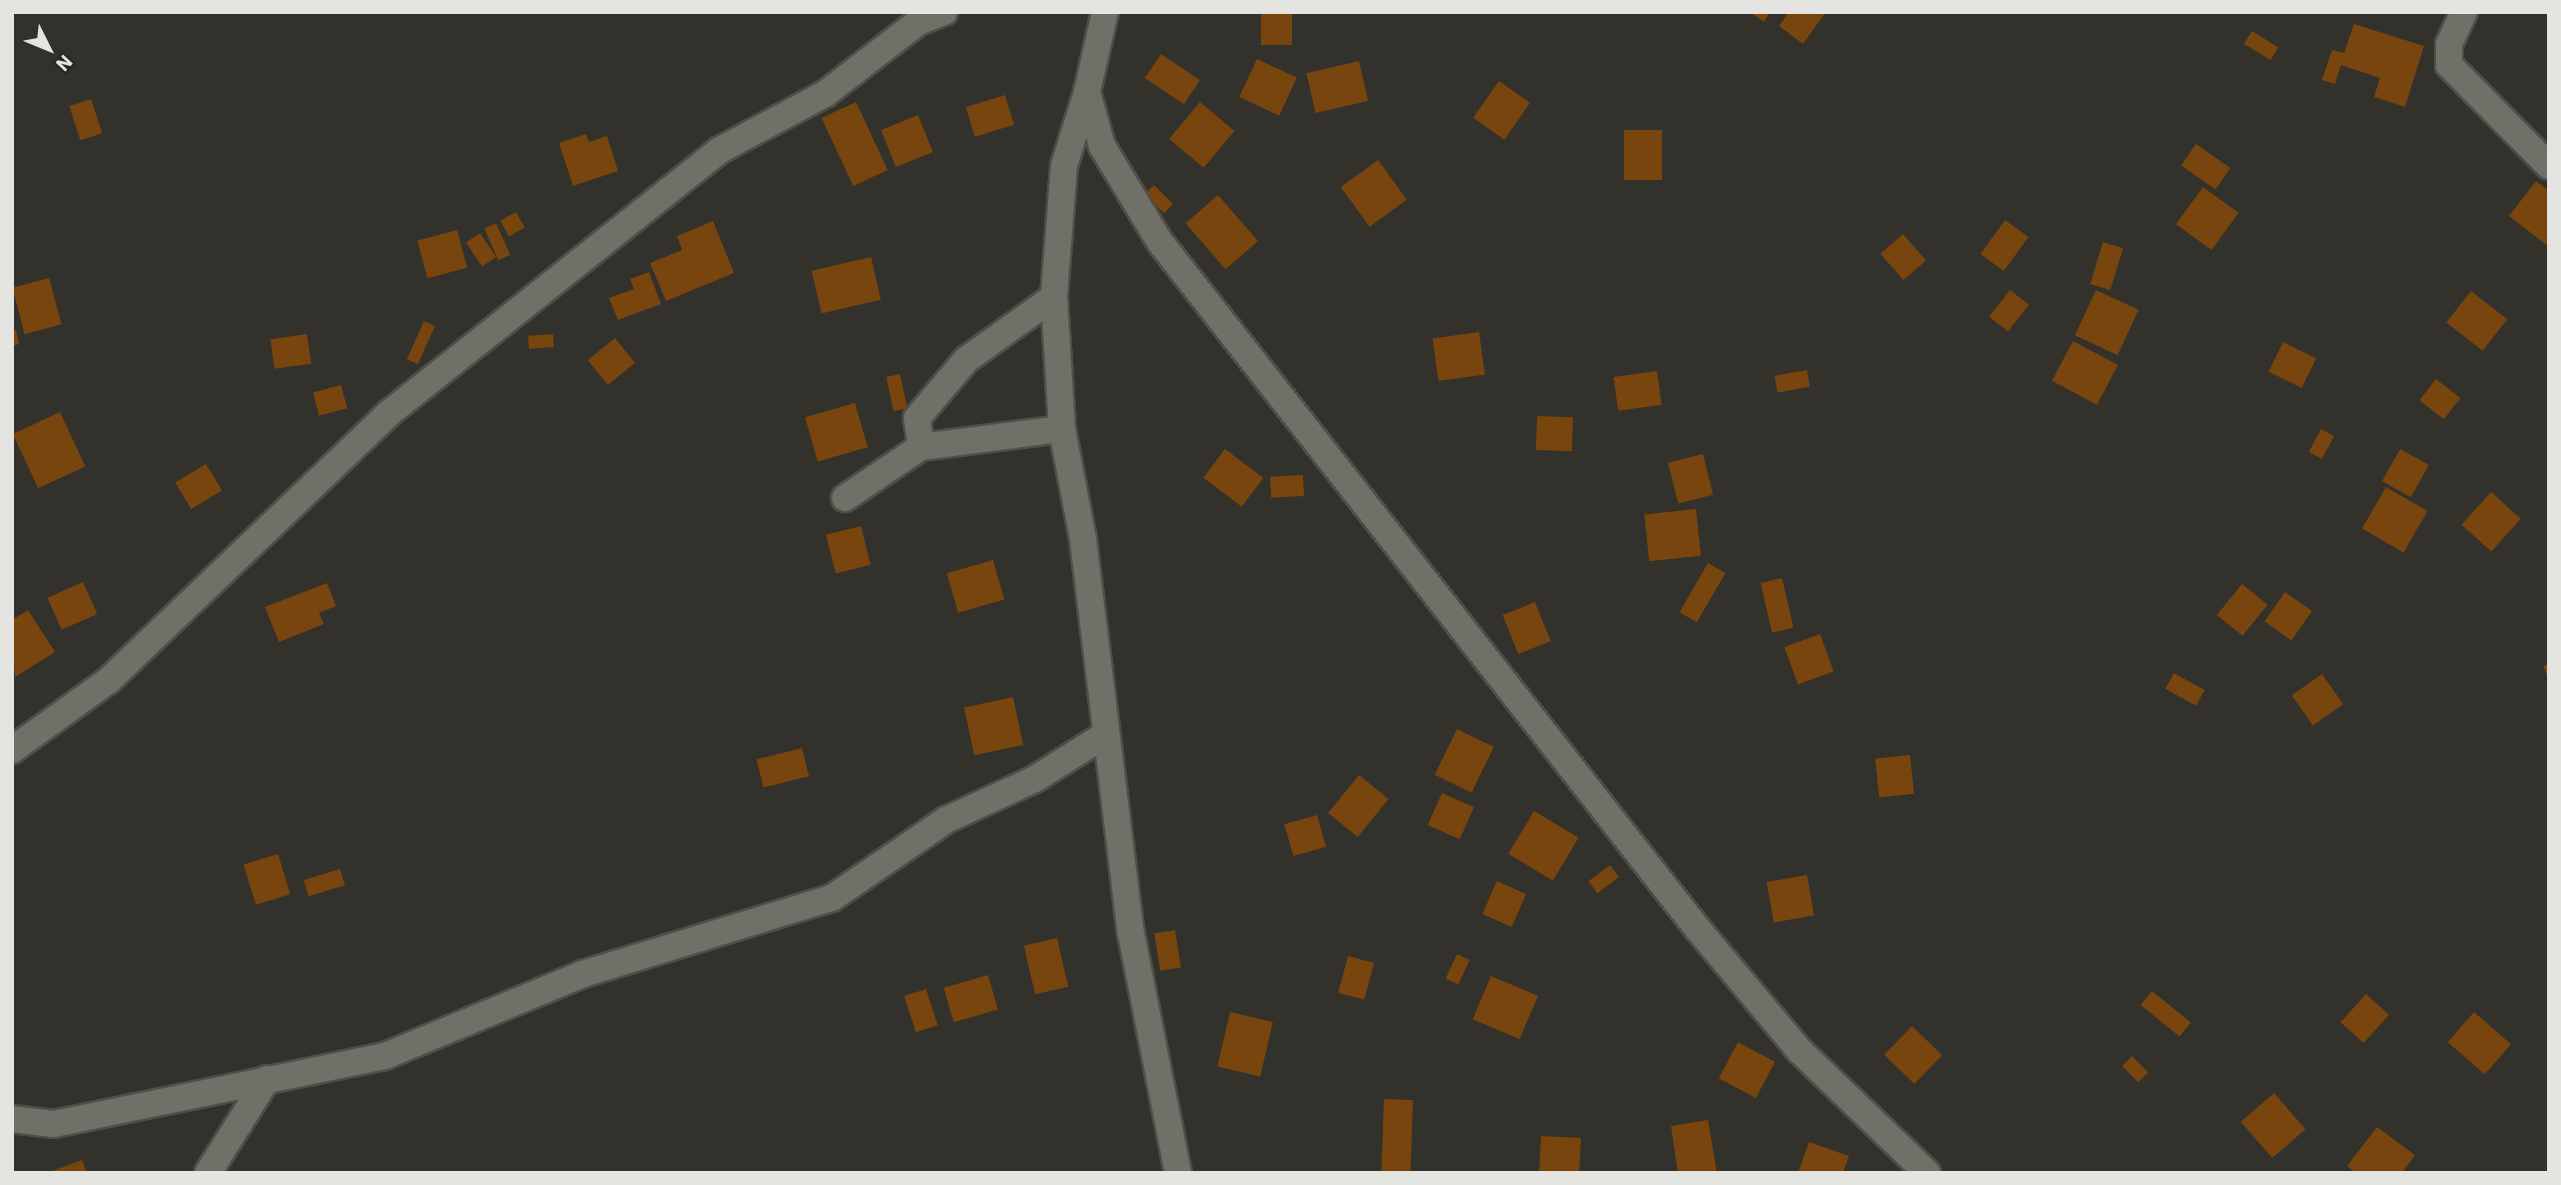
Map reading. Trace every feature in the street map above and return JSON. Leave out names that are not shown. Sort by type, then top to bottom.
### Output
[{"type":"street","points":[[12,750],[109,680],[387,414],[720,150],[825,94],[918,22],[944,12]]},
{"type":"street","points":[[2464,12],[2449,44],[2449,65],[2549,166]]},
{"type":"street","points":[[1098,16],[1087,92],[1064,166],[1054,297],[1062,429],[1083,539],[1131,933],[1178,1173]]},
{"type":"street","points":[[1087,92],[1102,146],[1160,242],[1697,928],[1800,1051],[1927,1173]]},
{"type":"street","points":[[921,447],[917,418],[966,360],[1054,297]]},
{"type":"street","points":[[845,498],[921,447],[1062,429]]},
{"type":"street","points":[[12,1119],[54,1124],[385,1056],[583,974],[832,898],[946,820],[1035,779],[1105,735]]},
{"type":"street","points":[[208,1173],[267,1079]]},
{"type":"building","points":[[1261,12],[1292,12],[1292,45],[1261,45]]},
{"type":"building","points":[[1750,12],[1770,12],[1764,22]]},
{"type":"building","points":[[1789,12],[1825,13],[1803,44],[1779,26]]},
{"type":"building","points":[[2354,24],[2424,46],[2405,107],[2374,97],[2380,78],[2341,65],[2335,84],[2322,80],[2332,50],[2344,53]]},
{"type":"building","points":[[2252,31],[2278,47],[2270,60],[2244,44]]},
{"type":"building","points":[[1161,54],[1200,80],[1184,104],[1145,78]]},
{"type":"building","points":[[1257,59],[1297,78],[1279,116],[1239,97]]},
{"type":"building","points":[[1359,61],[1368,101],[1316,113],[1306,73]]},
{"type":"building","points":[[1499,81],[1530,103],[1504,140],[1473,118]]},
{"type":"building","points":[[1005,95],[1014,125],[975,137],[966,107]]},
{"type":"building","points":[[91,99],[102,133],[80,140],[69,106]]},
{"type":"building","points":[[856,102],[888,170],[853,186],[822,118]]},
{"type":"building","points":[[1200,102],[1234,131],[1204,168],[1169,139]]},
{"type":"building","points":[[918,115],[933,152],[896,167],[881,130]]},
{"type":"building","points":[[1624,130],[1662,130],[1662,180],[1624,180]]},
{"type":"building","points":[[586,134],[589,142],[607,136],[618,171],[573,186],[559,143]]},
{"type":"building","points":[[2196,144],[2230,168],[2215,189],[2181,165]]},
{"type":"building","points":[[1378,160],[1407,200],[1370,227],[1341,187]]},
{"type":"building","points":[[2536,181],[2549,191],[2549,247],[2509,216]]},
{"type":"building","points":[[1154,185],[1173,204],[1164,213],[1145,194]]},
{"type":"building","points":[[2203,187],[2239,213],[2212,250],[2176,224]]},
{"type":"building","points":[[1218,195],[1258,241],[1226,269],[1186,223]]},
{"type":"building","points":[[516,212],[525,228],[509,236],[500,221]]},
{"type":"building","points":[[2005,220],[2028,237],[2004,271],[1980,254]]},
{"type":"building","points":[[713,221],[734,273],[666,301],[650,263],[682,250],[677,236]]},
{"type":"building","points":[[496,223],[510,255],[498,260],[484,228]]},
{"type":"building","points":[[457,230],[467,268],[427,278],[417,241]]},
{"type":"building","points":[[480,233],[496,257],[482,267],[466,243]]},
{"type":"building","points":[[1903,234],[1926,260],[1903,280],[1880,254]]},
{"type":"building","points":[[2103,242],[2123,248],[2110,290],[2090,284]]},
{"type":"building","points":[[871,257],[881,300],[821,314],[812,271]]},
{"type":"building","points":[[649,272],[661,304],[618,320],[609,298],[634,289],[630,279]]},
{"type":"building","points":[[49,278],[61,324],[25,334],[12,288]]},
{"type":"building","points":[[2010,290],[2029,305],[2008,332],[1989,317]]},
{"type":"building","points":[[2096,290],[2139,310],[2117,355],[2075,335]]},
{"type":"building","points":[[2471,291],[2507,319],[2483,351],[2446,323]]},
{"type":"building","points":[[424,321],[435,326],[418,364],[407,359]]},
{"type":"building","points":[[16,330],[19,344],[12,346],[12,331]]},
{"type":"building","points":[[1479,332],[1485,375],[1438,381],[1432,339]]},
{"type":"building","points":[[307,334],[311,364],[275,369],[270,339]]},
{"type":"building","points":[[553,334],[554,347],[529,349],[528,336]]},
{"type":"building","points":[[615,338],[635,363],[608,385],[588,360]]},
{"type":"building","points":[[2073,341],[2118,365],[2097,405],[2052,381]]},
{"type":"building","points":[[2283,342],[2316,358],[2302,388],[2269,372]]},
{"type":"building","points":[[1807,370],[1810,387],[1777,392],[1775,376]]},
{"type":"building","points":[[1657,371],[1662,405],[1618,411],[1613,377]]},
{"type":"building","points":[[900,374],[907,408],[894,411],[886,377]]},
{"type":"building","points":[[2436,379],[2460,398],[2444,419],[2419,400]]},
{"type":"building","points":[[341,385],[347,408],[319,416],[313,393]]},
{"type":"building","points":[[855,403],[868,447],[818,462],[805,417]]},
{"type":"building","points":[[60,412],[85,466],[38,488],[13,434]]},
{"type":"building","points":[[1537,416],[1573,417],[1572,451],[1536,450]]},
{"type":"building","points":[[2321,429],[2334,436],[2322,459],[2309,452]]},
{"type":"building","points":[[1225,449],[1263,478],[1242,507],[1203,478]]},
{"type":"building","points":[[2400,449],[2429,465],[2411,497],[2382,481]]},
{"type":"building","points":[[1703,454],[1713,495],[1678,503],[1668,463]]},
{"type":"building","points":[[206,464],[222,491],[191,509],[175,483]]},
{"type":"building","points":[[1303,475],[1304,496],[1271,498],[1270,477]]},
{"type":"building","points":[[2386,487],[2428,511],[2404,553],[2362,529]]},
{"type":"building","points":[[2491,492],[2521,519],[2491,551],[2462,525]]},
{"type":"building","points":[[1696,509],[1701,556],[1649,561],[1644,514]]},
{"type":"building","points":[[861,526],[871,565],[836,574],[826,535]]},
{"type":"building","points":[[993,560],[1004,599],[958,613],[947,573]]},
{"type":"building","points":[[1708,563],[1725,573],[1697,622],[1680,612]]},
{"type":"building","points":[[1782,578],[1793,628],[1772,633],[1761,583]]},
{"type":"building","points":[[83,582],[97,614],[62,630],[47,598]]},
{"type":"building","points":[[327,583],[336,606],[319,613],[324,624],[279,642],[265,607]]},
{"type":"building","points":[[2242,584],[2268,605],[2242,636],[2217,615]]},
{"type":"building","points":[[2285,592],[2312,611],[2291,640],[2264,621]]},
{"type":"building","points":[[1535,602],[1551,641],[1518,654],[1503,615]]},
{"type":"building","points":[[28,610],[55,652],[15,677],[12,620]]},
{"type":"building","points":[[1820,634],[1834,672],[1798,685],[1784,647]]},
{"type":"building","points":[[2549,664],[2549,680],[2543,666]]},
{"type":"building","points":[[2174,673],[2205,690],[2196,706],[2165,689]]},
{"type":"building","points":[[2322,674],[2343,704],[2313,726],[2292,695]]},
{"type":"building","points":[[1013,697],[1023,745],[974,755],[964,707]]},
{"type":"building","points":[[1457,729],[1494,747],[1471,793],[1435,775]]},
{"type":"building","points":[[802,748],[809,776],[763,788],[756,759]]},
{"type":"building","points":[[1910,755],[1914,794],[1879,797],[1875,759]]},
{"type":"building","points":[[1359,775],[1389,799],[1358,837],[1328,813]]},
{"type":"building","points":[[1442,793],[1474,807],[1460,839],[1428,825]]},
{"type":"building","points":[[1534,811],[1579,838],[1553,881],[1508,854]]},
{"type":"building","points":[[1317,815],[1326,847],[1293,856],[1284,824]]},
{"type":"building","points":[[278,854],[290,894],[256,905],[244,865]]},
{"type":"building","points":[[1610,865],[1619,877],[1597,893],[1588,881]]},
{"type":"building","points":[[340,869],[345,885],[309,896],[304,880]]},
{"type":"building","points":[[1807,875],[1814,915],[1774,922],[1767,882]]},
{"type":"building","points":[[1497,881],[1526,894],[1512,927],[1482,914]]},
{"type":"building","points":[[1175,930],[1181,968],[1160,971],[1154,933]]},
{"type":"building","points":[[1057,938],[1068,987],[1035,994],[1024,946]]},
{"type":"building","points":[[1457,954],[1470,960],[1458,984],[1446,978]]},
{"type":"building","points":[[1348,956],[1374,963],[1364,1000],[1338,993]]},
{"type":"building","points":[[988,975],[998,1010],[954,1022],[944,988]]},
{"type":"building","points":[[1491,976],[1538,996],[1520,1039],[1473,1019]]},
{"type":"building","points":[[926,989],[938,1025],[916,1032],[904,996]]},
{"type":"building","points":[[2152,991],[2191,1022],[2180,1036],[2141,1005]]},
{"type":"building","points":[[2366,994],[2389,1015],[2364,1043],[2341,1022]]},
{"type":"building","points":[[1230,1012],[1273,1022],[1260,1076],[1217,1067]]},
{"type":"building","points":[[2474,1012],[2511,1044],[2485,1074],[2448,1042]]},
{"type":"building","points":[[1912,1026],[1942,1055],[1914,1084],[1884,1055]]},
{"type":"building","points":[[1738,1042],[1775,1062],[1756,1098],[1719,1078]]},
{"type":"building","points":[[2132,1056],[2148,1072],[2138,1082],[2122,1066]]},
{"type":"building","points":[[2274,1093],[2305,1129],[2272,1158],[2241,1122]]},
{"type":"building","points":[[1384,1099],[1413,1100],[1410,1173],[1381,1173]]},
{"type":"building","points":[[1708,1120],[1717,1173],[1678,1173],[1671,1126]]},
{"type":"building","points":[[2377,1127],[2415,1155],[2402,1173],[2355,1173],[2347,1166]]},
{"type":"building","points":[[1541,1136],[1581,1138],[1579,1173],[1539,1173]]},
{"type":"building","points":[[1809,1142],[1849,1156],[1843,1173],[1798,1173]]},
{"type":"building","points":[[82,1160],[87,1173],[50,1173],[50,1172]]}]
